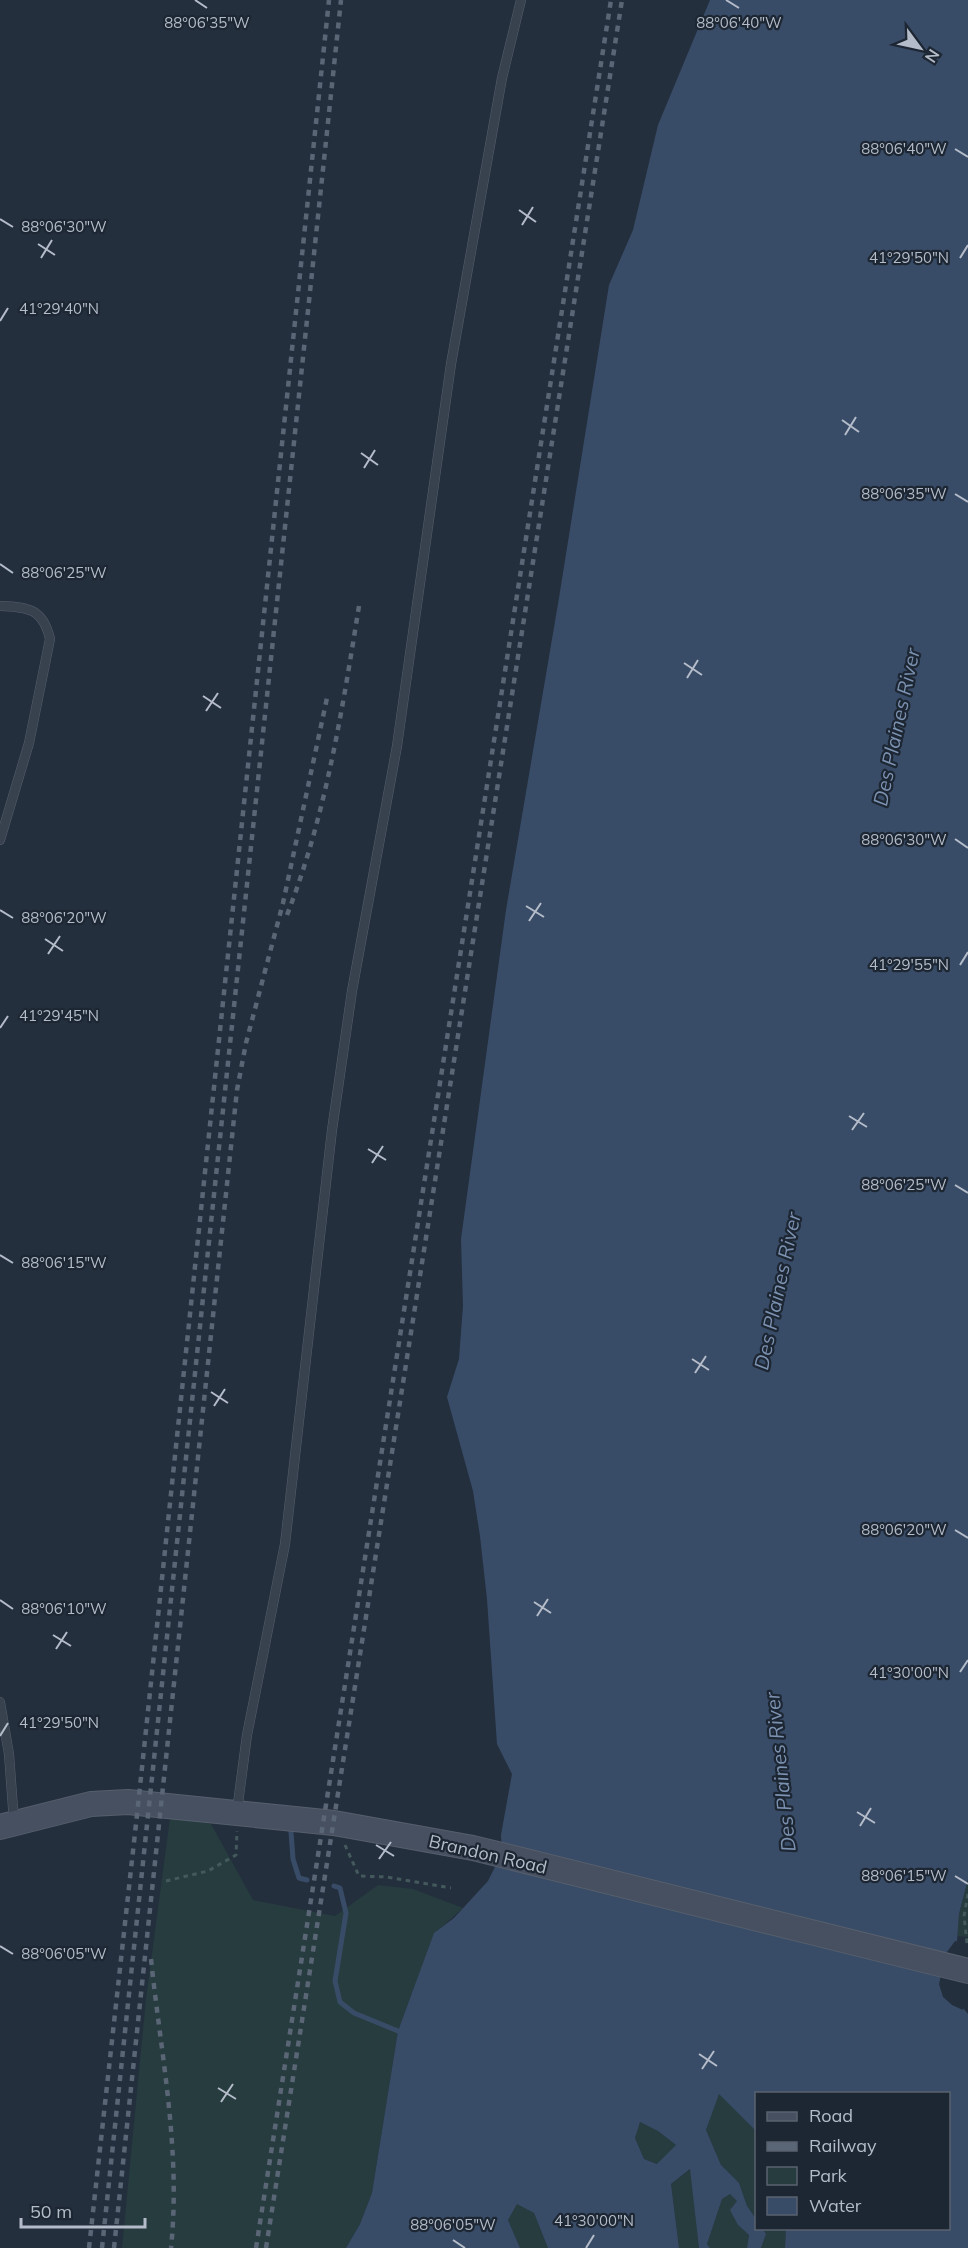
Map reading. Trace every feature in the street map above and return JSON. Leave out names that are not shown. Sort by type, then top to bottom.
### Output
[{"type":"street","name":"Brandon Road","points":[[7,1825],[92,1804],[128,1802],[334,1822],[473,1848],[968,1971]]},
{"type":"lane","points":[[237,1812],[247,1735],[285,1544],[332,1131],[352,991],[397,746],[451,364],[502,78],[521,0]]},
{"type":"lane","points":[[0,606],[21,606],[32,610],[44,622],[50,639],[29,743],[0,840]]},
{"type":"lane","points":[[0,1702],[9,1754],[7,1825]]},
{"type":"path","points":[[166,1881],[208,1871],[236,1855],[237,1812]]},
{"type":"path","points":[[334,1822],[359,1876],[387,1877],[451,1888]]},
{"type":"path","points":[[967,1943],[964,1916],[968,1894]]},
{"type":"green space","points":[[170,1818],[211,1824],[253,1900],[335,1916],[378,1885],[413,1889],[463,1908],[434,1934],[398,2031],[372,2193],[360,2224],[346,2248],[122,2248],[146,1999]]},
{"type":"green space","points":[[968,1879],[968,1937],[957,1936],[959,1914]]},
{"type":"green space","points":[[719,2093],[755,2130],[755,2218],[747,2206],[739,2183],[721,2165],[706,2130]]},
{"type":"green space","points":[[640,2122],[658,2131],[676,2145],[658,2164],[644,2159],[635,2138]]},
{"type":"green space","points":[[691,2169],[699,2248],[679,2248],[671,2184]]},
{"type":"green space","points":[[730,2193],[737,2201],[738,2225],[749,2235],[747,2248],[710,2248],[707,2244],[722,2199]]},
{"type":"green space","points":[[517,2203],[534,2213],[548,2248],[520,2248],[508,2220]]},
{"type":"green space","points":[[764,2230],[786,2230],[785,2248],[761,2248],[766,2234]]},
{"type":"water","name":"Des Plaines River","points":[[710,0],[968,0],[968,1879],[959,1914],[957,1941],[949,1951],[940,1980],[946,1998],[963,2008],[968,2014],[968,2248],[785,2248],[786,2230],[950,2230],[950,2092],[755,2092],[755,2130],[719,2094],[706,2130],[721,2165],[739,2183],[747,2206],[755,2218],[755,2230],[764,2230],[766,2234],[761,2248],[747,2248],[749,2235],[738,2225],[730,2210],[737,2201],[730,2194],[722,2199],[707,2244],[710,2248],[699,2248],[690,2169],[671,2184],[679,2248],[548,2248],[534,2213],[517,2204],[508,2220],[520,2248],[346,2248],[360,2224],[372,2193],[398,2031],[434,1933],[454,1918],[488,1881],[502,1853],[501,1835],[512,1774],[497,1744],[487,1599],[480,1536],[473,1491],[447,1397],[459,1359],[463,1306],[461,1239],[506,910],[609,285],[633,230],[658,125]],"holes":[[[640,2122],[658,2131],[676,2145],[657,2164],[644,2159],[635,2138]]]},
{"type":"pier","points":[[955,1941],[960,1942],[951,1953],[943,1980],[948,1996],[964,2005],[963,2010],[952,2005],[943,1997],[939,1984],[947,1952]]},
{"type":"waterway","points":[[291,1832],[293,1859],[299,1878],[307,1880]]},
{"type":"waterway","points":[[334,1886],[340,1888],[346,1913],[335,1981],[340,2002],[354,2013],[398,2031]]},
{"type":"railway","points":[[89,2248],[329,0]]},
{"type":"railway","points":[[102,2248],[341,0]]},
{"type":"railway","points":[[256,2248],[611,0]]},
{"type":"railway","points":[[266,2248],[622,0]]},
{"type":"railway","points":[[287,915],[301,877],[322,801],[339,724],[359,606]]},
{"type":"railway","points":[[114,2248],[237,1090],[246,1043],[283,903],[327,698]]},
{"type":"railway","points":[[151,1959],[172,2139],[174,2175],[171,2248]]}]
